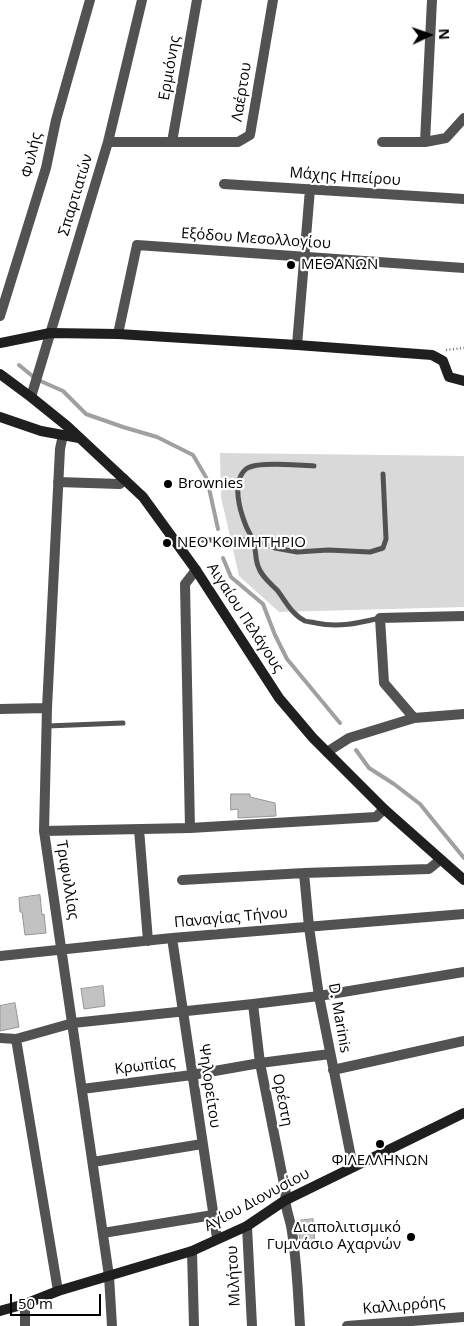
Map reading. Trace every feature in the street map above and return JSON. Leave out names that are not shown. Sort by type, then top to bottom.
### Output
[{"type":"street","name":"Φυλής","points":[[0,316],[46,168],[56,120],[90,0]]},
{"type":"street","name":"Σπαρτιατών","points":[[31,397],[108,142],[142,0]]},
{"type":"street","name":"Ερμιόνης","points":[[172,142],[198,0]]},
{"type":"street","name":"Λαέρτου","points":[[108,142],[238,142],[250,135],[273,0]]},
{"type":"street","points":[[424,142],[432,0]]},
{"type":"street","points":[[382,142],[424,142],[446,138],[464,118]]},
{"type":"street","name":"Μάχης Ηπείρου","points":[[224,184],[464,199]]},
{"type":"street","points":[[297,345],[310,189]]},
{"type":"street","name":"Εξόδου Μεσολλογίου","points":[[118,334],[137,245],[464,268]]},
{"type":"street","points":[[0,343],[50,333],[118,334],[432,355],[442,361],[449,377],[464,381]]},
{"type":"street","name":"Αιγαίου Πελάγους","points":[[0,374],[67,426],[144,497],[176,540],[279,698],[313,738],[384,809],[464,880]]},
{"type":"street","points":[[0,417],[41,431],[80,438]]},
{"type":"street","name":"Τριφυλλίας","points":[[63,435],[60,448],[58,482],[47,708],[44,831],[109,1276],[112,1326]]},
{"type":"street","points":[[58,482],[120,484],[124,479]]},
{"type":"street","points":[[190,828],[185,584],[196,570]]},
{"type":"street","points":[[414,718],[384,683],[380,618],[464,616]]},
{"type":"street","points":[[0,709],[47,708]]},
{"type":"street","points":[[327,752],[349,738],[414,718],[464,714]]},
{"type":"street","points":[[44,831],[190,828],[376,817],[384,809]]},
{"type":"street","points":[[139,829],[148,940]]},
{"type":"street","points":[[182,880],[429,869],[440,860]]},
{"type":"street","name":"D. Marinis","points":[[304,874],[309,927],[319,996],[353,1167]]},
{"type":"street","name":"Παναγίας Τήνου","points":[[0,956],[148,940],[464,914]]},
{"type":"street","name":"Ψηλορείτου","points":[[172,938],[217,1238]]},
{"type":"street","points":[[0,1038],[16,1038],[73,1023],[319,996],[464,972]]},
{"type":"street","name":"Ορέστη","points":[[253,1004],[260,1063],[286,1194],[284,1201],[292,1233],[300,1326]]},
{"type":"street","points":[[16,1038],[58,1291]]},
{"type":"street","points":[[333,1070],[464,1041]]},
{"type":"street","name":"Κρωπίας","points":[[82,1089],[192,1075],[260,1063],[330,1054]]},
{"type":"street","name":"Αγίου Διονυσίου","points":[[0,1311],[25,1304],[58,1291],[192,1251],[247,1226],[284,1201],[464,1113]]},
{"type":"street","points":[[93,1162],[202,1144]]},
{"type":"street","points":[[103,1233],[213,1215]]},
{"type":"street","name":"Μιλήτου","points":[[247,1226],[252,1326]]},
{"type":"street","points":[[192,1251],[194,1326]]},
{"type":"street","points":[[25,1304],[25,1326]]},
{"type":"street","name":"Καλλιρρόης","points":[[347,1326],[417,1323],[464,1317]]},
{"type":"lane","points":[[314,466],[252,465],[245,469],[240,478],[239,505],[253,540],[258,567],[266,581],[276,590],[292,611],[304,621],[325,625],[352,625],[380,618]]},
{"type":"lane","points":[[176,540],[253,540],[275,548],[297,552],[328,550],[370,552],[383,548],[386,538],[382,474]]},
{"type":"lane","points":[[47,726],[123,723]]},
{"type":"shaded area","points":[[220,453],[464,456],[464,607],[279,612],[239,576],[221,497]]},
{"type":"building","points":[[231,794],[250,794],[250,797],[275,803],[276,816],[238,818],[238,809],[231,810]]},
{"type":"building","points":[[40,895],[46,933],[25,935],[19,898]]},
{"type":"building","points":[[103,986],[105,1006],[84,1009],[81,989]]},
{"type":"building","points":[[15,1003],[19,1027],[0,1031],[0,1006]]},
{"type":"building","points":[[313,1219],[315,1245],[301,1247],[297,1221]]},
{"type":"waterway","points":[[19,365],[36,379],[63,391],[86,414],[157,437],[193,455],[207,479],[218,529]]},
{"type":"waterway","points":[[223,558],[231,577],[263,604],[287,659],[340,723]]},
{"type":"waterway","points":[[356,750],[369,768],[420,804],[464,858]]},
{"type":"place","name":"ΜΕΘΑΝΩΝ","points":[[291,265]]},
{"type":"place","name":"Brownies","points":[[168,484]]},
{"type":"place","name":"ΝΕΟ ΚΟΙΜΗΤΗΡΙΟ","points":[[167,543]]},
{"type":"place","name":"ΦΙΛΕΛΛΗΝΩΝ","points":[[380,1144]]},
{"type":"place","name":"Διαπολιτισμικό Γυμνάσιο Αχαρνών","points":[[411,1237]]}]
